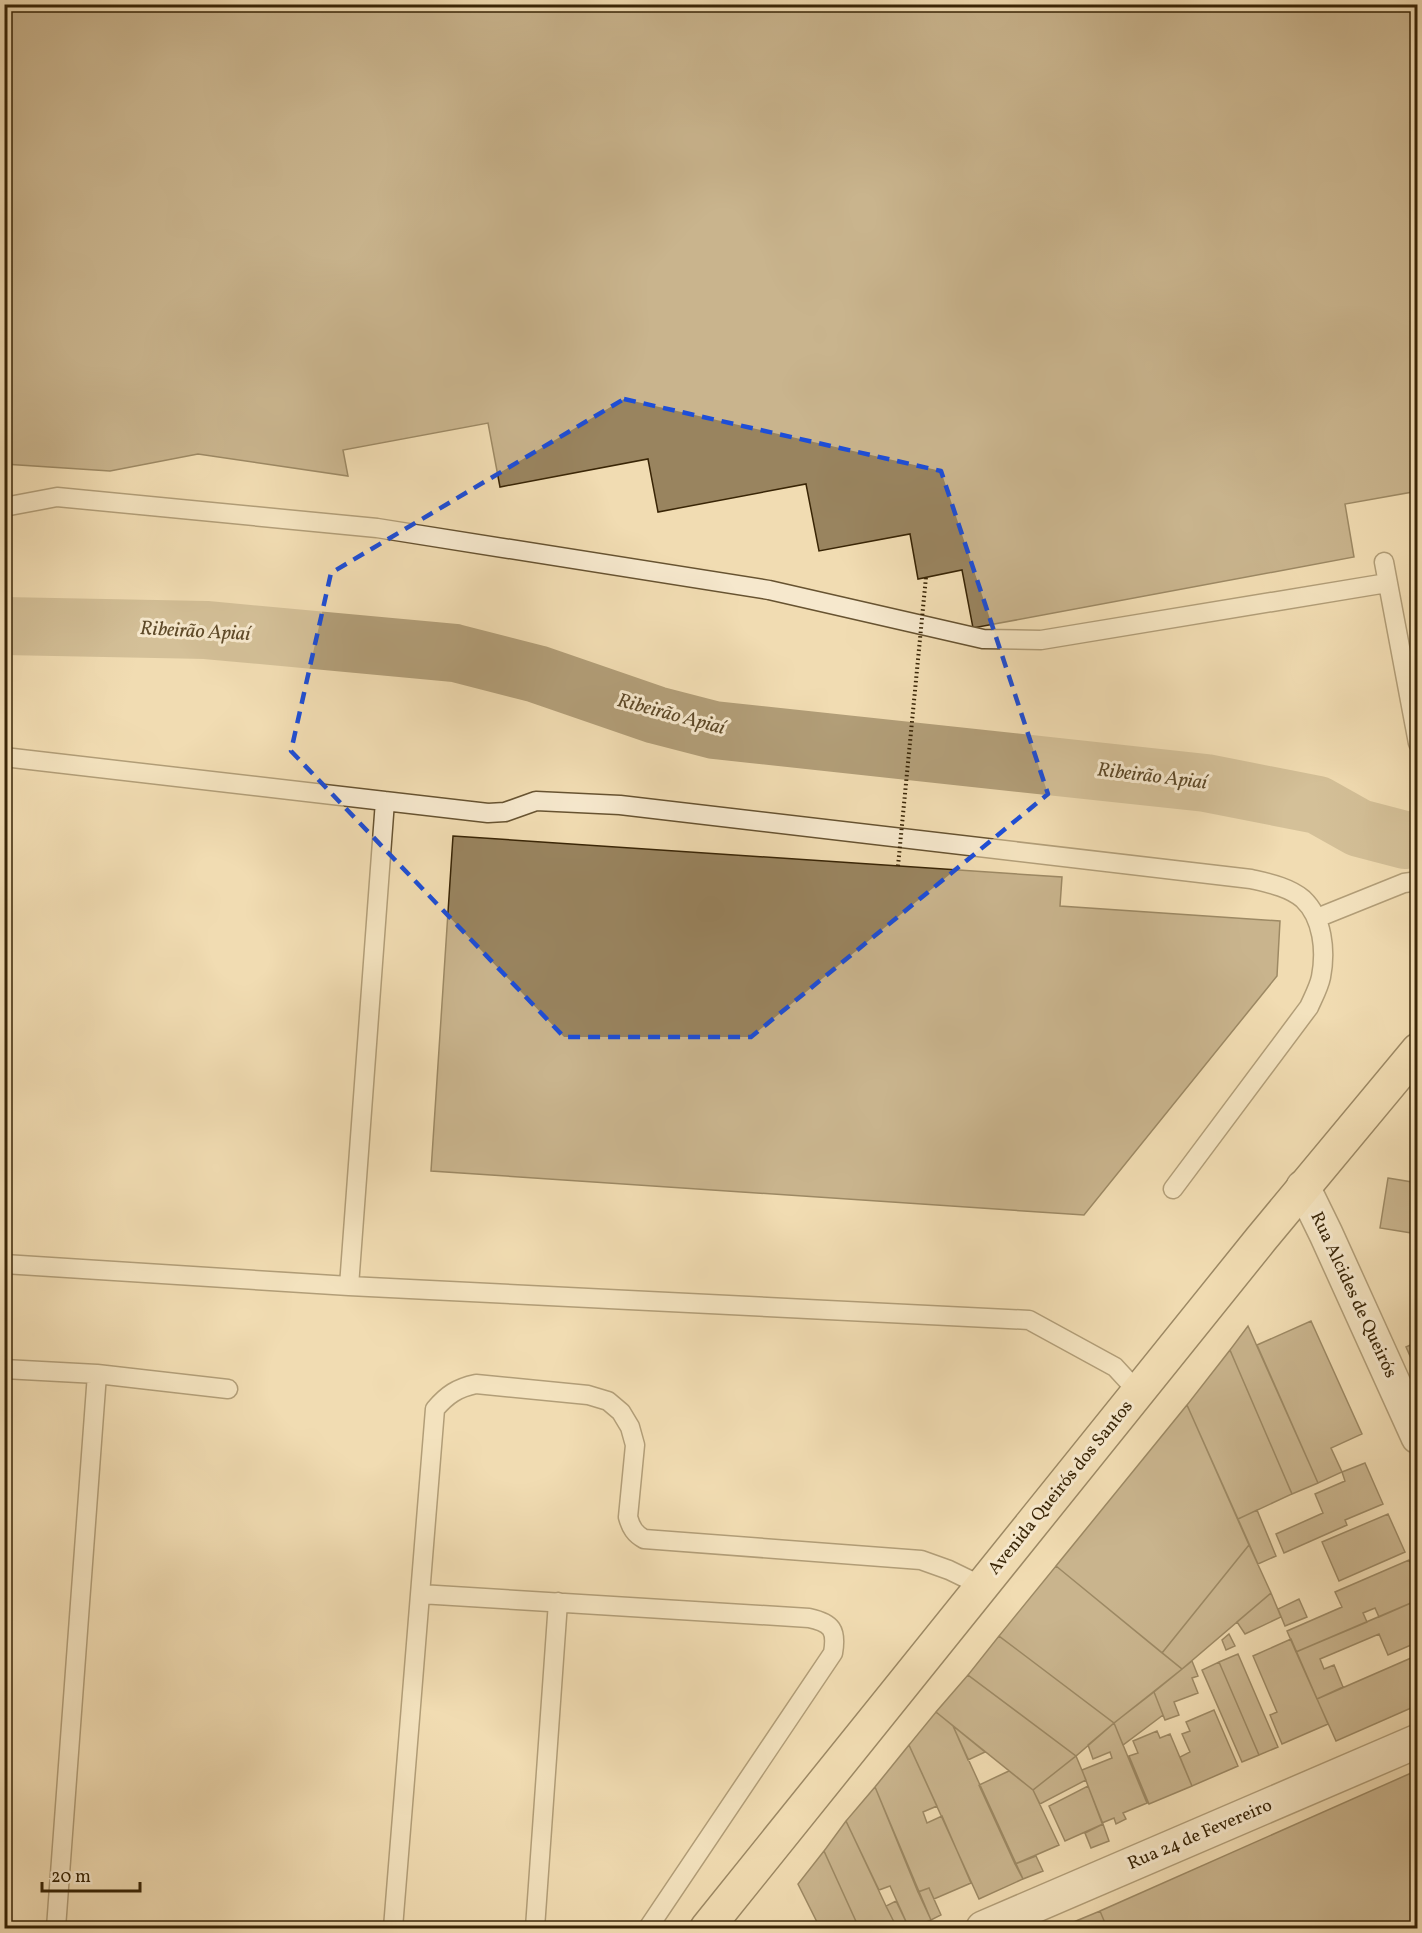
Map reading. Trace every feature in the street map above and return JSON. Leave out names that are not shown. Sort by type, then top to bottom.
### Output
[{"type":"main road","name":"Avenida Queirós dos Santos","points":[[707,1929],[1303,1187],[1418,1050]]},
{"type":"street","name":"Rua Alcides de Queirós","points":[[1303,1187],[1415,1426]]},
{"type":"street","name":"Rua 24 de Fevereiro","points":[[983,1929],[1418,1741]]},
{"type":"lane","points":[[4,507],[57,496],[377,528],[769,590],[983,639],[1041,640],[1387,583]]},
{"type":"lane","points":[[1384,562],[1418,743]]},
{"type":"lane","points":[[4,757],[488,813],[506,812],[536,801],[620,805],[1251,879],[1286,889],[1302,898],[1317,918],[1323,952],[1321,979],[1309,1007],[1173,1189]]},
{"type":"lane","points":[[350,1286],[385,801]]},
{"type":"lane","points":[[1317,918],[1404,883],[1418,881]]},
{"type":"lane","points":[[4,1264],[350,1286],[1029,1320],[1115,1367],[1138,1392]]},
{"type":"lane","points":[[4,1369],[97,1374],[228,1389]]},
{"type":"lane","points":[[56,1929],[97,1374]]},
{"type":"lane","points":[[393,1929],[435,1409],[446,1396],[459,1388],[476,1384],[588,1395],[608,1401],[621,1412],[630,1427],[635,1445],[628,1517],[631,1527],[637,1535],[644,1539],[921,1560],[982,1586]]},
{"type":"lane","points":[[420,1594],[809,1618],[824,1621],[834,1632],[833,1653],[648,1929]]},
{"type":"lane","points":[[535,1929],[558,1602]]},
{"type":"path","points":[[898,866],[926,577]]},
{"type":"highlighted area","points":[[624,399],[941,471],[1048,794],[751,1037],[564,1037],[291,751],[331,573]]},
{"type":"building","points":[[4,4],[1418,4],[1418,491],[1345,504],[1354,557],[973,628],[962,570],[918,579],[910,534],[819,551],[806,484],[658,512],[648,459],[500,487],[488,423],[343,450],[348,476],[198,454],[110,471],[4,464]]},
{"type":"building","points":[[453,836],[1062,877],[1060,906],[1280,921],[1277,976],[1084,1215],[431,1171]]},
{"type":"building","points":[[1388,1178],[1418,1183],[1418,1234],[1380,1228]]},
{"type":"building","points":[[1418,1291],[1418,1307],[1412,1294]]},
{"type":"building","points":[[1311,1321],[1362,1434],[1331,1448],[1342,1472],[1318,1483],[1257,1345]]},
{"type":"building","points":[[1248,1326],[1318,1483],[1292,1494],[1230,1350]]},
{"type":"building","points":[[1418,1332],[1418,1374],[1406,1347],[1415,1343],[1411,1335]]},
{"type":"building","points":[[1230,1350],[1292,1494],[1238,1519],[1187,1405]]},
{"type":"building","points":[[1187,1405],[1249,1545],[1162,1653],[1056,1566]]},
{"type":"building","points":[[1365,1463],[1383,1504],[1345,1520],[1347,1525],[1284,1553],[1276,1534],[1323,1513],[1315,1494],[1345,1481],[1342,1472]]},
{"type":"building","points":[[1257,1510],[1276,1556],[1258,1564],[1238,1519]]},
{"type":"building","points":[[1388,1514],[1405,1552],[1339,1581],[1322,1542]]},
{"type":"building","points":[[1249,1545],[1271,1593],[1182,1669],[1162,1653]]},
{"type":"building","points":[[1409,1560],[1418,1580],[1418,1600],[1379,1617],[1375,1608],[1363,1613],[1367,1622],[1296,1652],[1287,1631],[1342,1607],[1335,1592]]},
{"type":"building","points":[[1056,1566],[1182,1669],[1114,1723],[999,1636]]},
{"type":"building","points":[[1271,1593],[1281,1617],[1245,1634],[1237,1622]]},
{"type":"building","points":[[1299,1599],[1307,1617],[1285,1626],[1278,1609]]},
{"type":"building","points":[[1418,1600],[1418,1642],[1388,1655],[1379,1634],[1320,1659],[1324,1669],[1334,1665],[1343,1687],[1317,1699],[1296,1652]]},
{"type":"building","points":[[1229,1634],[1235,1646],[1226,1650],[1222,1640]]},
{"type":"building","points":[[999,1636],[1114,1723],[1076,1756],[968,1675]]},
{"type":"building","points":[[1291,1639],[1328,1724],[1282,1744],[1270,1715],[1277,1712],[1253,1656]]},
{"type":"building","points":[[1238,1654],[1278,1747],[1259,1755],[1219,1662]]},
{"type":"building","points":[[1418,1655],[1418,1705],[1336,1741],[1317,1699]]},
{"type":"building","points":[[1192,1661],[1198,1676],[1192,1678],[1198,1693],[1174,1702],[1179,1715],[1165,1720],[1154,1692]]},
{"type":"building","points":[[1219,1662],[1259,1755],[1242,1762],[1202,1670]]},
{"type":"building","points":[[968,1675],[1076,1756],[1033,1790],[936,1712]]},
{"type":"building","points":[[1154,1692],[1163,1715],[1123,1745],[1114,1723]]},
{"type":"building","points":[[1214,1710],[1238,1766],[1192,1786],[1180,1757],[1190,1752],[1182,1734],[1190,1731],[1186,1722]]},
{"type":"building","points":[[936,1712],[953,1726],[1023,1879],[979,1899],[909,1745]]},
{"type":"building","points":[[1114,1723],[1147,1803],[1123,1813],[1126,1819],[1116,1824],[1114,1818],[1102,1823],[1082,1770],[1112,1758],[1110,1752],[1093,1759],[1088,1745]]},
{"type":"building","points":[[953,1726],[985,1752],[968,1760]]},
{"type":"building","points":[[1157,1731],[1160,1738],[1170,1734],[1192,1786],[1149,1804],[1129,1756],[1138,1753],[1133,1741]]},
{"type":"building","points":[[909,1745],[937,1806],[923,1812],[927,1823],[942,1816],[971,1883],[934,1899],[929,1888],[918,1892],[875,1787]]},
{"type":"building","points":[[1076,1756],[1086,1780],[1040,1804],[1033,1790]]},
{"type":"building","points":[[1418,1770],[1418,1928],[1107,1928],[1100,1911]]},
{"type":"building","points":[[1009,1771],[1033,1790],[1059,1845],[1015,1864],[979,1785]]},
{"type":"building","points":[[1088,1786],[1103,1824],[1065,1841],[1049,1806]]},
{"type":"building","points":[[875,1787],[931,1920],[911,1928],[890,1886],[879,1890],[846,1821]]},
{"type":"building","points":[[846,1821],[897,1928],[859,1928],[824,1851]]},
{"type":"building","points":[[1103,1824],[1109,1841],[1091,1848],[1085,1833]]},
{"type":"building","points":[[824,1851],[859,1928],[820,1928],[798,1884]]},
{"type":"building","points":[[1036,1856],[1043,1871],[1023,1879],[1015,1864]]},
{"type":"building","points":[[929,1888],[941,1915],[931,1920],[918,1892]]},
{"type":"building","points":[[896,1901],[909,1928],[897,1928],[886,1906]]},
{"type":"building","points":[[1100,1911],[1107,1928],[1065,1928],[1064,1926]]},
{"type":"waterway","name":"Ribeirão Apiaí","points":[[4,626],[206,630],[455,653],[537,674],[656,715],[714,730],[1206,783],[1318,805],[1359,828],[1405,840]]}]
